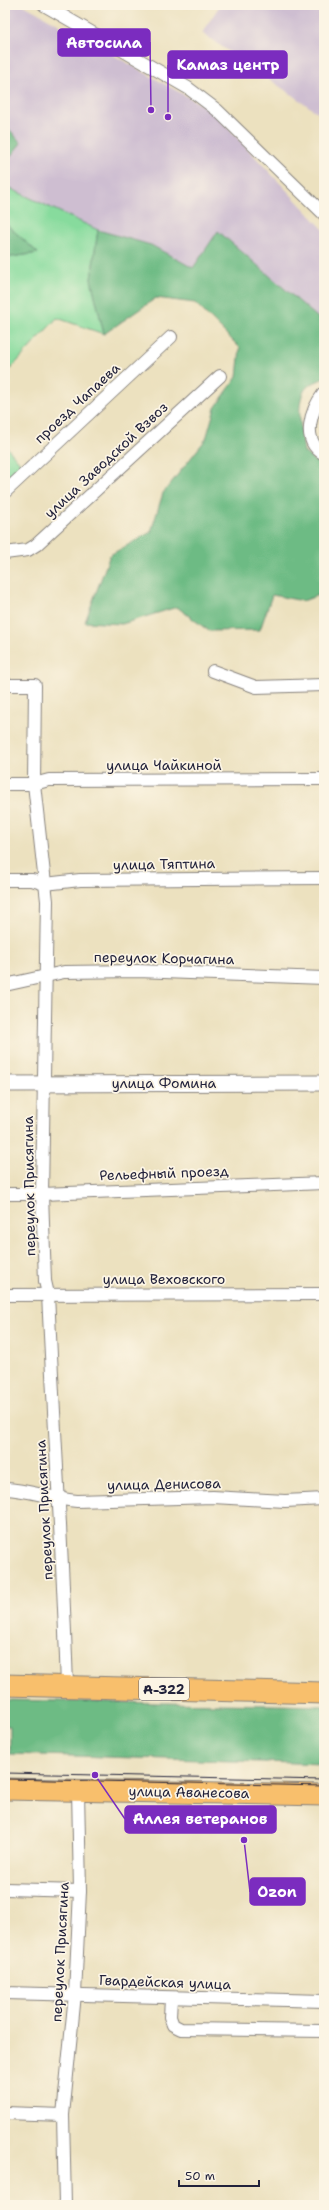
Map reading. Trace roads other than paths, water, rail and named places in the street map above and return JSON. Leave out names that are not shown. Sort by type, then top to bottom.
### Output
[{"type":"highway","name":"А-322","points":[[5,1685],[324,1693]]},
{"type":"highway","name":"улица Аванесова","points":[[5,1789],[324,1795]]},
{"type":"street","points":[[44,5],[188,88],[217,110],[324,214]]},
{"type":"street","name":"проезд Чапаева","points":[[5,492],[171,337]]},
{"type":"street","name":"улица Заводской Взвоз","points":[[5,553],[28,550],[36,545],[220,376]]},
{"type":"street","points":[[324,393],[314,407],[309,427],[313,442],[324,454]]},
{"type":"street","points":[[213,671],[256,687],[324,685]]},
{"type":"street","name":"переулок Присягина","points":[[5,685],[35,685],[34,784],[47,901],[42,1194],[45,1281],[48,1294],[58,1500],[65,1601],[67,1687]]},
{"type":"street","name":"улица Чайкиной","points":[[5,784],[34,784],[49,780],[324,779]]},
{"type":"street","name":"улица Тяптина","points":[[5,880],[32,880],[45,884],[80,880],[324,878]]},
{"type":"street","name":"переулок Корчагина","points":[[5,985],[64,972],[138,971],[324,978]]},
{"type":"street","name":"улица Фомина","points":[[5,1084],[324,1082]]},
{"type":"street","name":"Рельефный проезд","points":[[5,1194],[42,1194],[324,1183]]},
{"type":"street","name":"улица Веховского","points":[[5,1295],[324,1294]]},
{"type":"street","name":"улица Денисова","points":[[5,1489],[22,1490],[58,1500],[206,1497],[285,1501],[324,1499]]},
{"type":"street","name":"переулок Присягина","points":[[65,2205],[63,2116],[75,1994],[80,1891],[78,1790]]},
{"type":"street","points":[[5,1889],[80,1891]]},
{"type":"street","name":"Гвардейская улица","points":[[5,1993],[75,1994],[171,1999],[324,2001]]},
{"type":"street","points":[[171,1999],[170,2017],[173,2025],[181,2029],[324,2031]]},
{"type":"street","points":[[5,2112],[63,2116]]},
{"type":"tram line","points":[[5,1773],[324,1780]]},
{"type":"tram line","points":[[5,1779],[324,1786]]},
{"type":"place","name":"Автосила","points":[[151,110]]},
{"type":"place","name":"Камаз центр","points":[[168,117]]},
{"type":"place","name":"Аллея ветеранов","points":[[95,1775]]},
{"type":"place","name":"Ozon","points":[[244,1840]]}]
